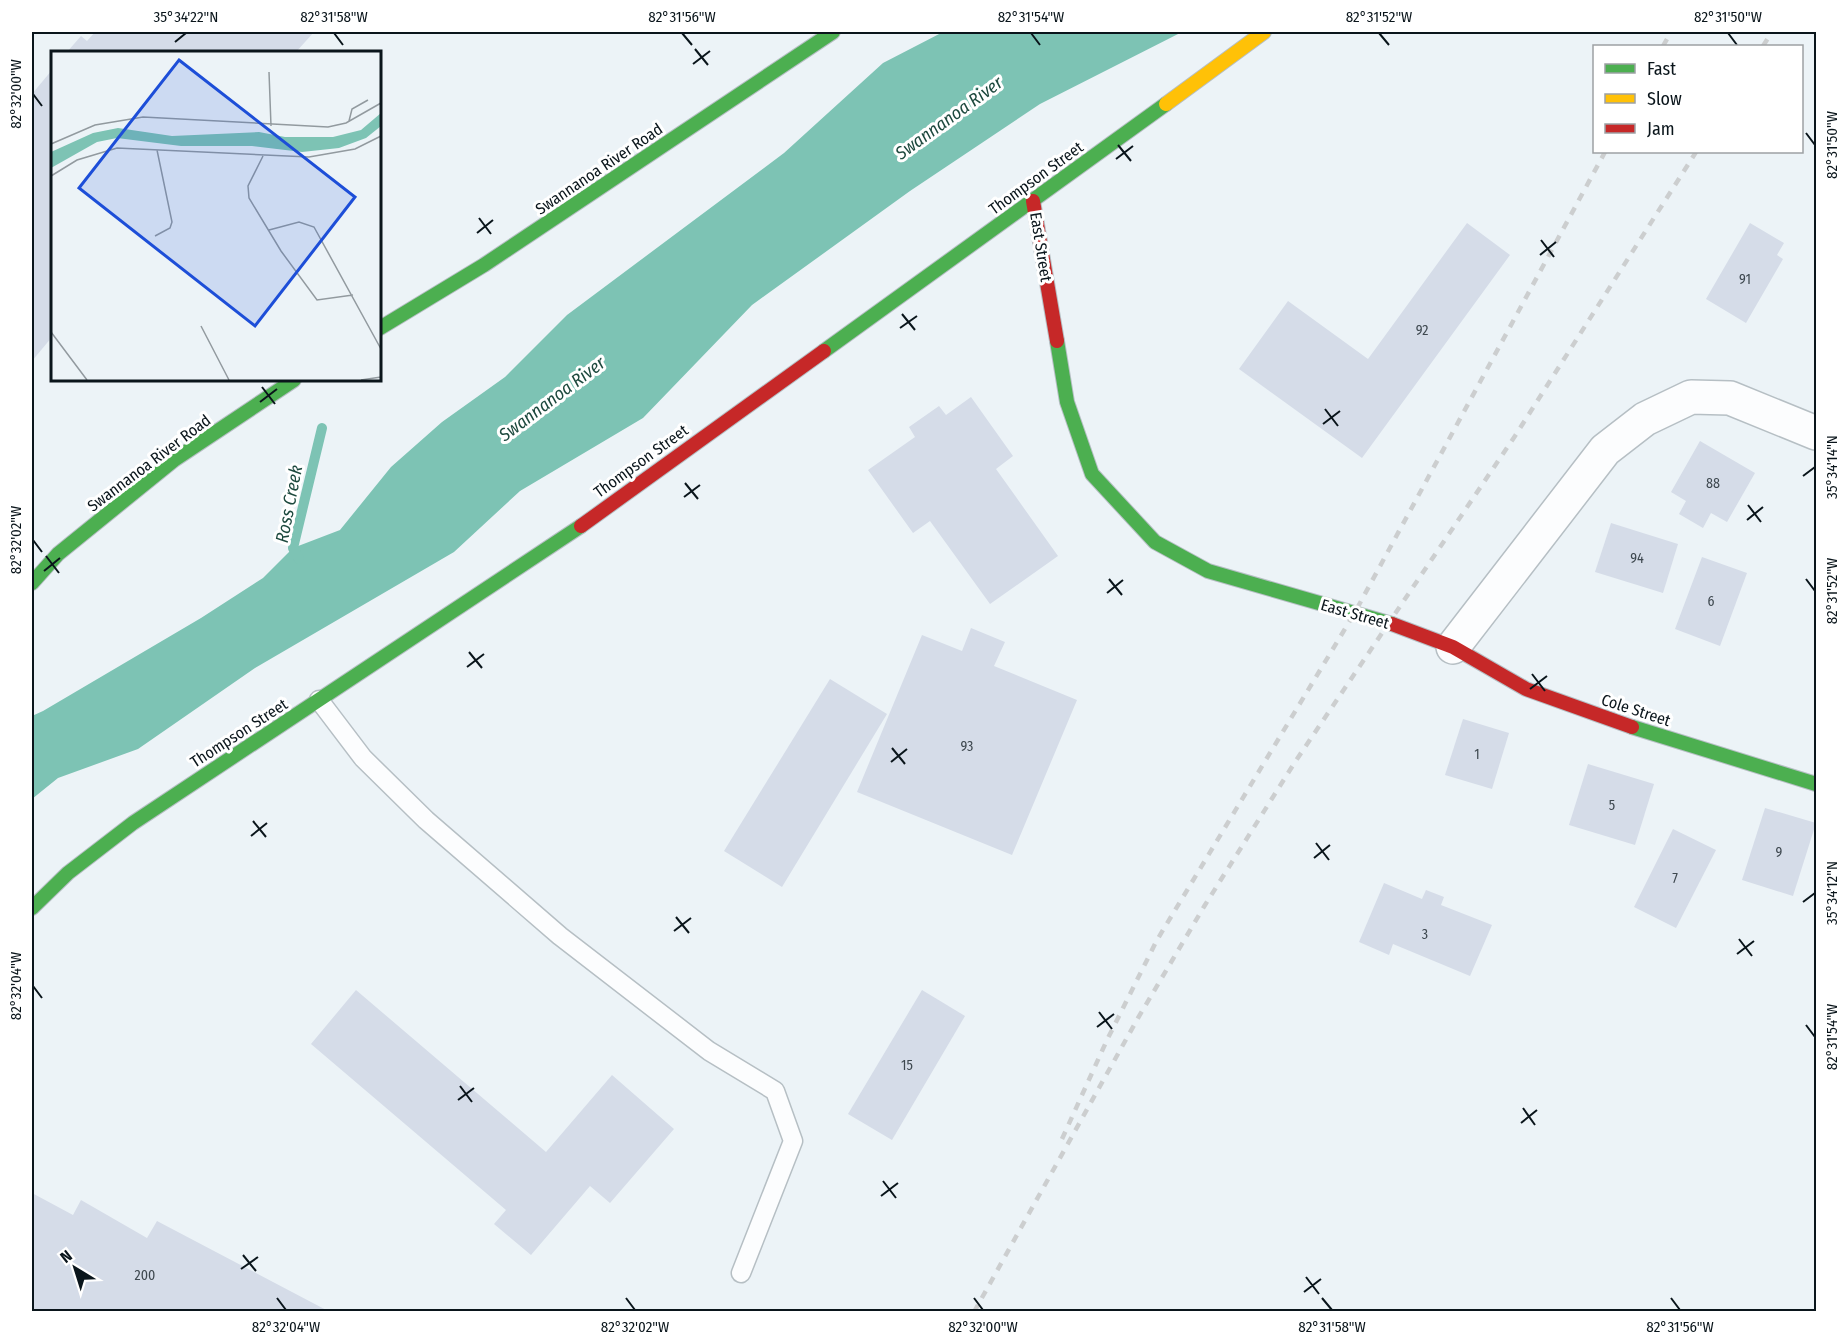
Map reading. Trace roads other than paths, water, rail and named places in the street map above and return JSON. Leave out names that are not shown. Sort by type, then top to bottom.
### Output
[{"type":"street","name":"Swannanoa River Road","points":[[381,327],[484,265],[833,32]]},
{"type":"street","name":"Thompson Street","points":[[32,908],[47,891],[124,830],[579,526],[1033,201],[1264,32]]},
{"type":"street","name":"East Street","points":[[1033,201],[1067,402],[1092,474],[1155,542],[1208,571],[1388,623],[1453,647]]},
{"type":"street","name":"Swannanoa River Road","points":[[32,583],[58,554],[174,460],[292,381]]},
{"type":"street","points":[[1453,647],[1605,450],[1645,419],[1691,397],[1730,398],[1816,433]]},
{"type":"street","name":"Cole Street","points":[[1453,647],[1526,689],[1634,728],[1816,784]]},
{"type":"lane","points":[[319,700],[363,758],[426,820],[551,928],[709,1051],[776,1091],[794,1142],[741,1273]]},
{"type":"water","name":"Swannanoa River","points":[[943,32],[1182,32],[1040,104],[910,191],[752,305],[643,418],[520,491],[454,552],[255,668],[138,749],[58,778],[32,799],[32,716],[201,618],[263,578],[293,548],[340,530],[391,467],[442,422],[505,377],[567,315],[784,153],[883,63]]},
{"type":"waterway","name":"Ross Creek","points":[[299,559],[293,548],[322,428]]},
{"type":"railway","points":[[1664,45],[1671,32]]},
{"type":"railway","points":[[1764,45],[1772,32]]},
{"type":"railway","points":[[1062,1139],[1107,1040],[1157,940],[1354,614],[1604,153]]},
{"type":"railway","points":[[974,1312],[1138,1018],[1205,905],[1295,762],[1515,436],[1695,153]]}]
